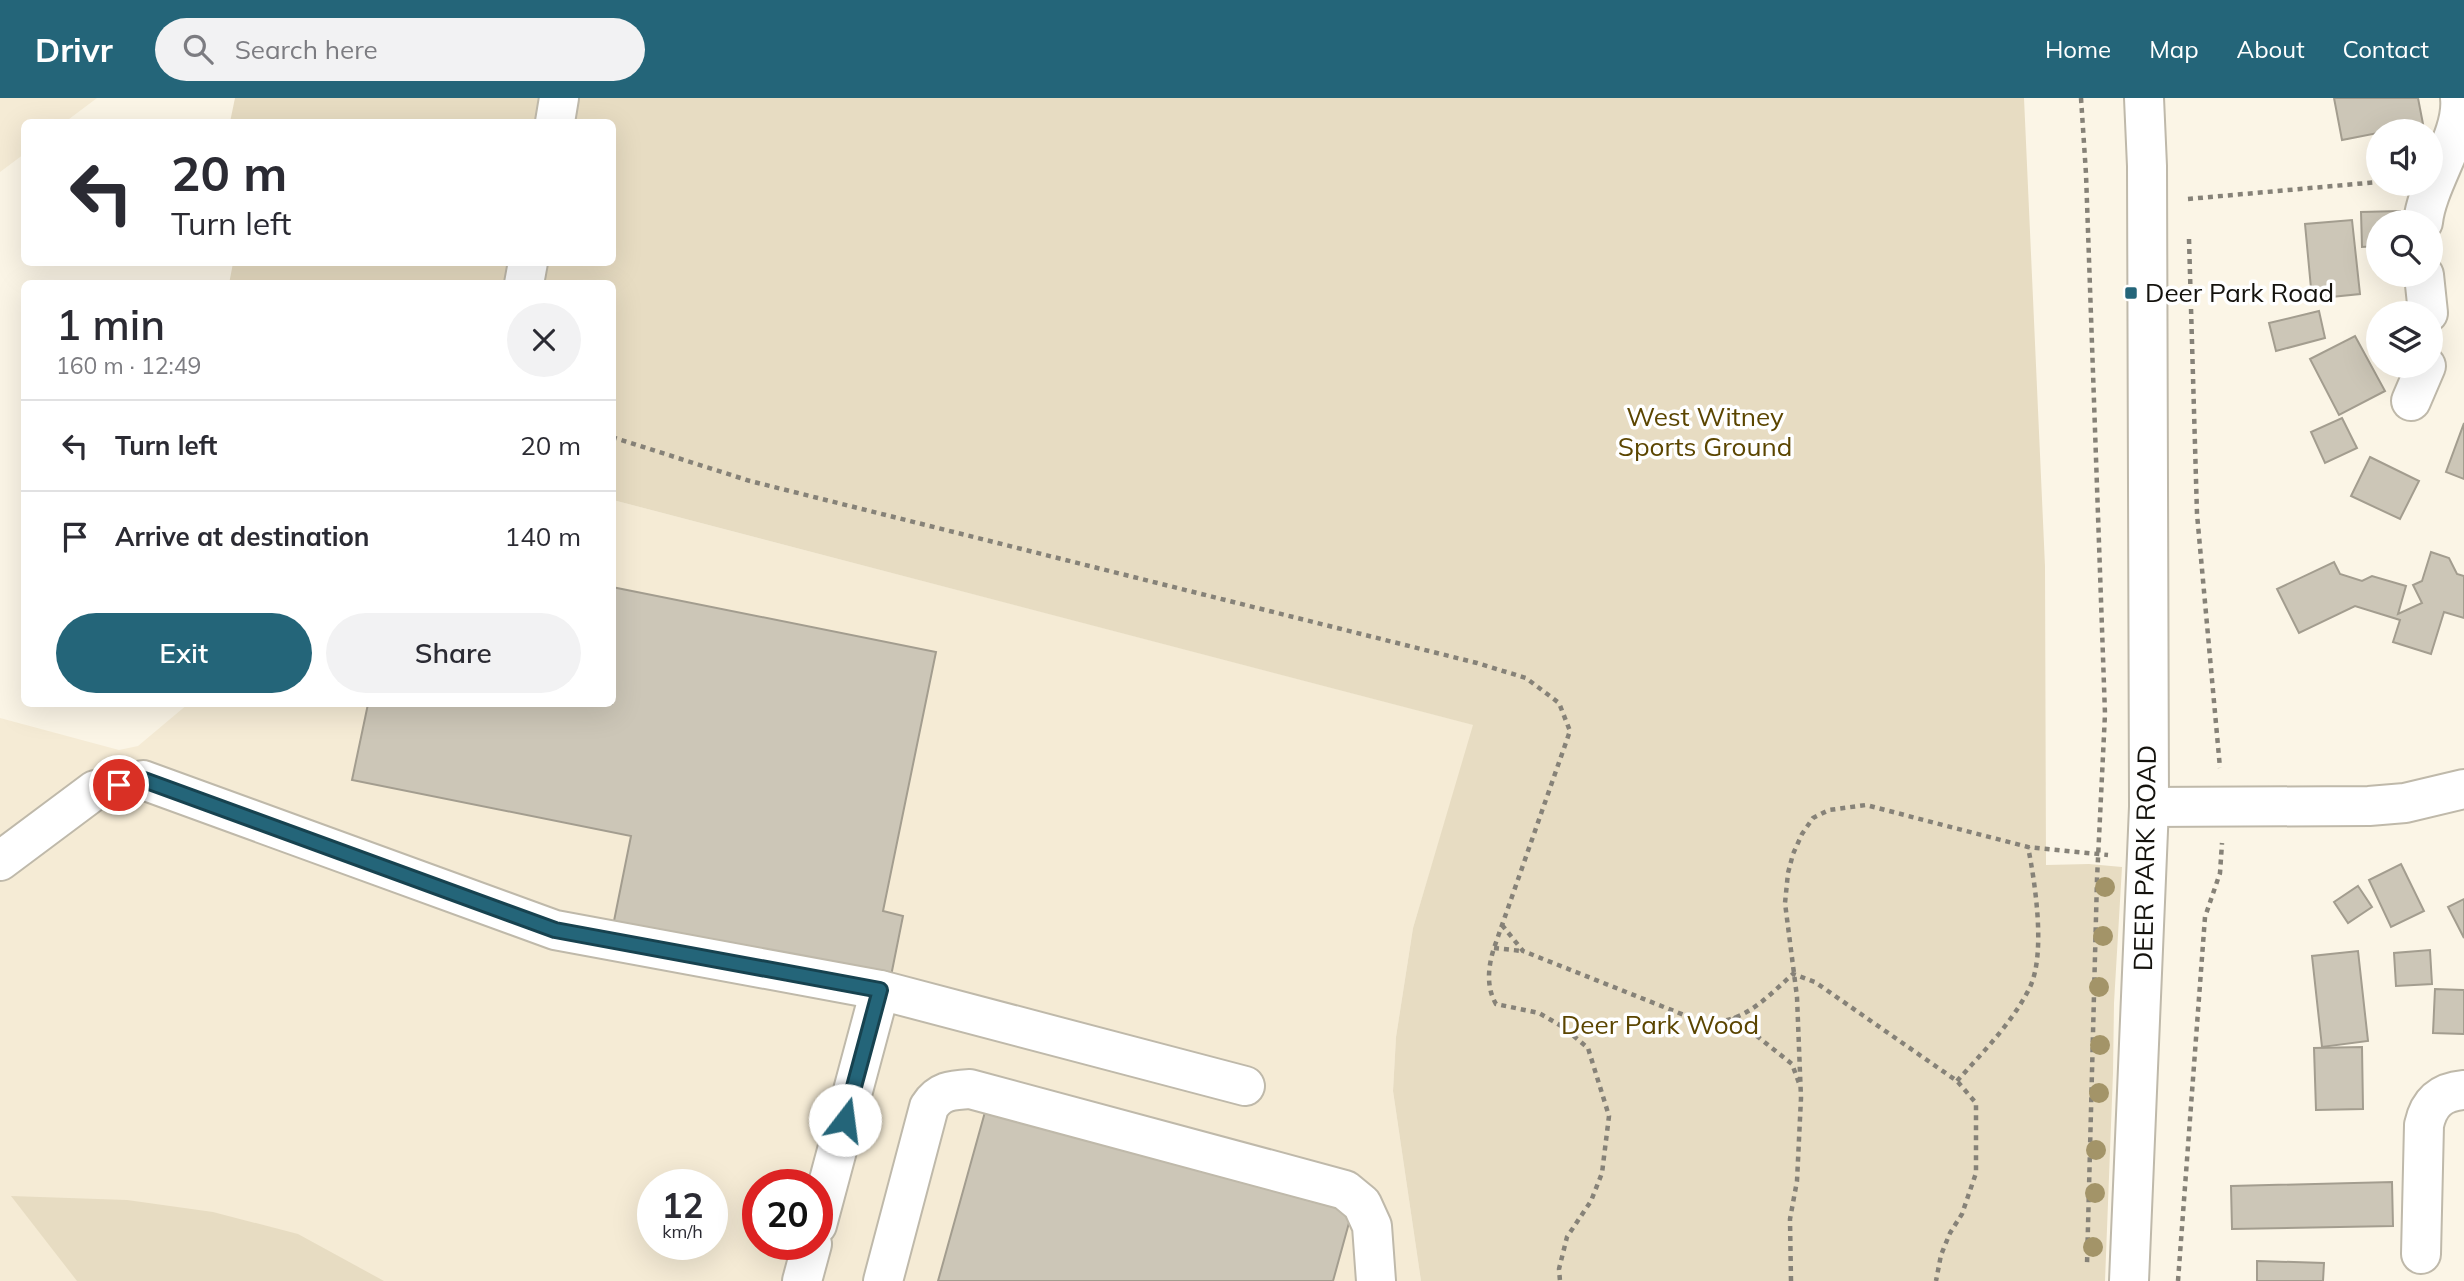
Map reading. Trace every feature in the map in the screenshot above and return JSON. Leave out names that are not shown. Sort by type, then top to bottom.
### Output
[{"type":"street","points":[[556,119],[559,98]]},
{"type":"street","name":"DEER PARK ROAD","points":[[2129,1281],[2149,807],[2147,166],[2144,98]]},
{"type":"street","points":[[2426,210],[2430,192],[2446,165],[2464,107],[2460,98]]},
{"type":"street","points":[[2411,401],[2422,378]]},
{"type":"street","points":[[0,861],[95,790],[144,780],[555,930],[880,990],[1245,1086]]},
{"type":"street","points":[[2149,807],[2369,806],[2405,803],[2464,789]]},
{"type":"street","points":[[832,1169],[880,990]]},
{"type":"street","points":[[883,1281],[929,1107],[936,1097],[950,1090],[970,1089],[1345,1190],[1362,1204],[1372,1226],[1376,1281]]},
{"type":"street","points":[[2421,1254],[2426,1113],[2439,1097],[2464,1090]]},
{"type":"street","points":[[802,1281],[808,1260]]},
{"type":"path","points":[[2081,98],[2087,188],[2105,714],[2097,854],[2087,1267]]},
{"type":"path","points":[[2188,187],[2188,199],[2366,184]]},
{"type":"path","points":[[2178,1281],[2205,917],[2220,873],[2224,807],[2196,514],[2189,227]]},
{"type":"path","points":[[616,438],[750,481],[1477,663],[1526,678],[1559,703],[1570,731],[1494,948],[1489,972],[1490,994],[1496,1004],[1539,1013],[1563,1027],[1588,1048],[1609,1116],[1602,1173],[1591,1201],[1567,1237],[1559,1269],[1560,1281]]},
{"type":"path","points":[[1791,1281],[1790,1219],[1797,1181],[1801,1087],[1797,996],[1785,903],[1788,873],[1802,834],[1813,818],[1845,806],[1866,805],[2028,847],[2147,860]]},
{"type":"path","points":[[1957,1081],[1993,1041],[2032,984],[2037,954],[2037,921],[2036,888],[2028,847]]},
{"type":"path","points":[[1502,925],[1523,951]]},
{"type":"path","points":[[1494,948],[1523,951],[1684,1016],[1711,1022],[1754,1009],[1793,974]]},
{"type":"path","points":[[1793,974],[1815,982],[1957,1081],[1976,1103],[1976,1173],[1962,1214],[1941,1255],[1937,1281]]},
{"type":"path","points":[[1733,1017],[1792,1064],[1801,1087]]},
{"type":"shaded area","points":[[0,98],[97,98],[69,119],[21,119],[21,156],[0,172]]},
{"type":"shaded area","points":[[616,501],[1474,725],[1413,928],[1396,1037],[1393,1091],[1421,1281],[0,1281],[0,718],[119,750],[138,746],[184,707],[616,707]]},
{"type":"green space","name":"West Witney Sports Ground","points":[[235,98],[2024,98],[2045,566],[2046,865],[2089,864],[2122,867],[2114,1003],[2105,1281],[1421,1281],[1393,1091],[1396,1037],[1413,928],[1473,725],[616,501],[616,280],[230,280],[232,266],[616,266],[616,119],[231,119]]},
{"type":"green space","points":[[11,1196],[127,1200],[213,1212],[298,1234],[384,1281],[77,1281]]},
{"type":"building","points":[[2334,98],[2418,98],[2422,119],[2366,119],[2366,135],[2342,140]]},
{"type":"building","points":[[2361,212],[2366,212],[2366,247],[2362,247]]},
{"type":"building","points":[[2352,220],[2360,294],[2312,299],[2305,224]]},
{"type":"building","points":[[2319,311],[2325,338],[2276,351],[2269,323]]},
{"type":"building","points":[[2355,336],[2366,356],[2366,378],[2378,378],[2385,391],[2339,415],[2310,359]]},
{"type":"building","points":[[2342,418],[2357,448],[2325,463],[2311,432]]},
{"type":"building","points":[[2464,423],[2464,479],[2446,472]]},
{"type":"building","points":[[2370,457],[2419,481],[2400,519],[2351,496]]},
{"type":"building","points":[[2431,552],[2449,558],[2457,574],[2464,576],[2464,618],[2444,612],[2431,654],[2393,642],[2400,620],[2355,606],[2299,633],[2277,589],[2334,562],[2340,574],[2362,581],[2372,576],[2406,586],[2398,614],[2422,603],[2413,585],[2422,581]]},
{"type":"building","points":[[616,588],[936,652],[883,911],[903,916],[890,981],[613,926],[631,836],[352,780],[367,707],[616,707]]},
{"type":"building","points":[[2401,864],[2424,911],[2391,927],[2369,880]]},
{"type":"building","points":[[2358,886],[2372,907],[2348,923],[2334,902]]},
{"type":"building","points":[[2464,899],[2464,938],[2448,907]]},
{"type":"building","points":[[2430,950],[2432,984],[2396,986],[2394,953]]},
{"type":"building","points":[[2358,951],[2368,1041],[2322,1047],[2312,956]]},
{"type":"building","points":[[2435,989],[2464,990],[2464,1034],[2433,1033]]},
{"type":"building","points":[[2362,1047],[2363,1109],[2316,1110],[2314,1048]]},
{"type":"building","points":[[985,1112],[1352,1212],[1333,1281],[938,1281]]},
{"type":"building","points":[[2392,1182],[2393,1226],[2232,1229],[2231,1186]]},
{"type":"building","points":[[2257,1261],[2324,1263],[2323,1281],[2257,1281]]},
{"type":"place","name":"Deer Park Road","points":[[2131,293]]},
{"type":"route","points":[[119,785],[144,780],[555,930],[880,990],[845,1120]]},
{"type":"park label","name":"Deer Park Wood","points":[[1660,1025]]}]
